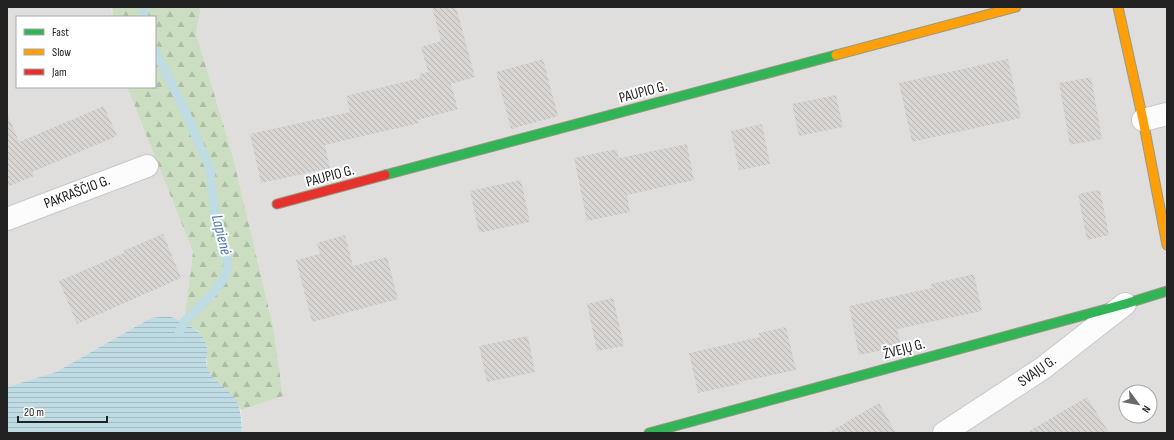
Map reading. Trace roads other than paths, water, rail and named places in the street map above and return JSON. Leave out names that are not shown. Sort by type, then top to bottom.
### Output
[{"type":"street","name":"PAUPIO G.","points":[[277,204],[1016,7]]},
{"type":"street","points":[[1118,7],[1143,120],[1167,245]]},
{"type":"street","points":[[1143,120],[1167,114]]},
{"type":"street","name":"PAKRAŠČIO G.","points":[[7,219],[147,166]]},
{"type":"street","name":"ŽVEJŲ G.","points":[[648,433],[1125,304],[1167,291]]},
{"type":"street","name":"SVAJŲ G.","points":[[944,433],[1043,368],[1125,304]]},
{"type":"water","points":[[169,316],[192,327],[205,341],[207,348],[206,363],[208,369],[211,375],[234,397],[237,402],[241,417],[242,433],[7,433],[7,387],[56,372],[151,318]]},
{"type":"waterway","name":"Lapienė","points":[[144,7],[144,16]]},
{"type":"waterway","name":"Lapienė","points":[[156,52],[185,111],[210,169],[215,217],[226,248],[228,265],[223,280],[209,297],[184,322],[179,332]]}]
